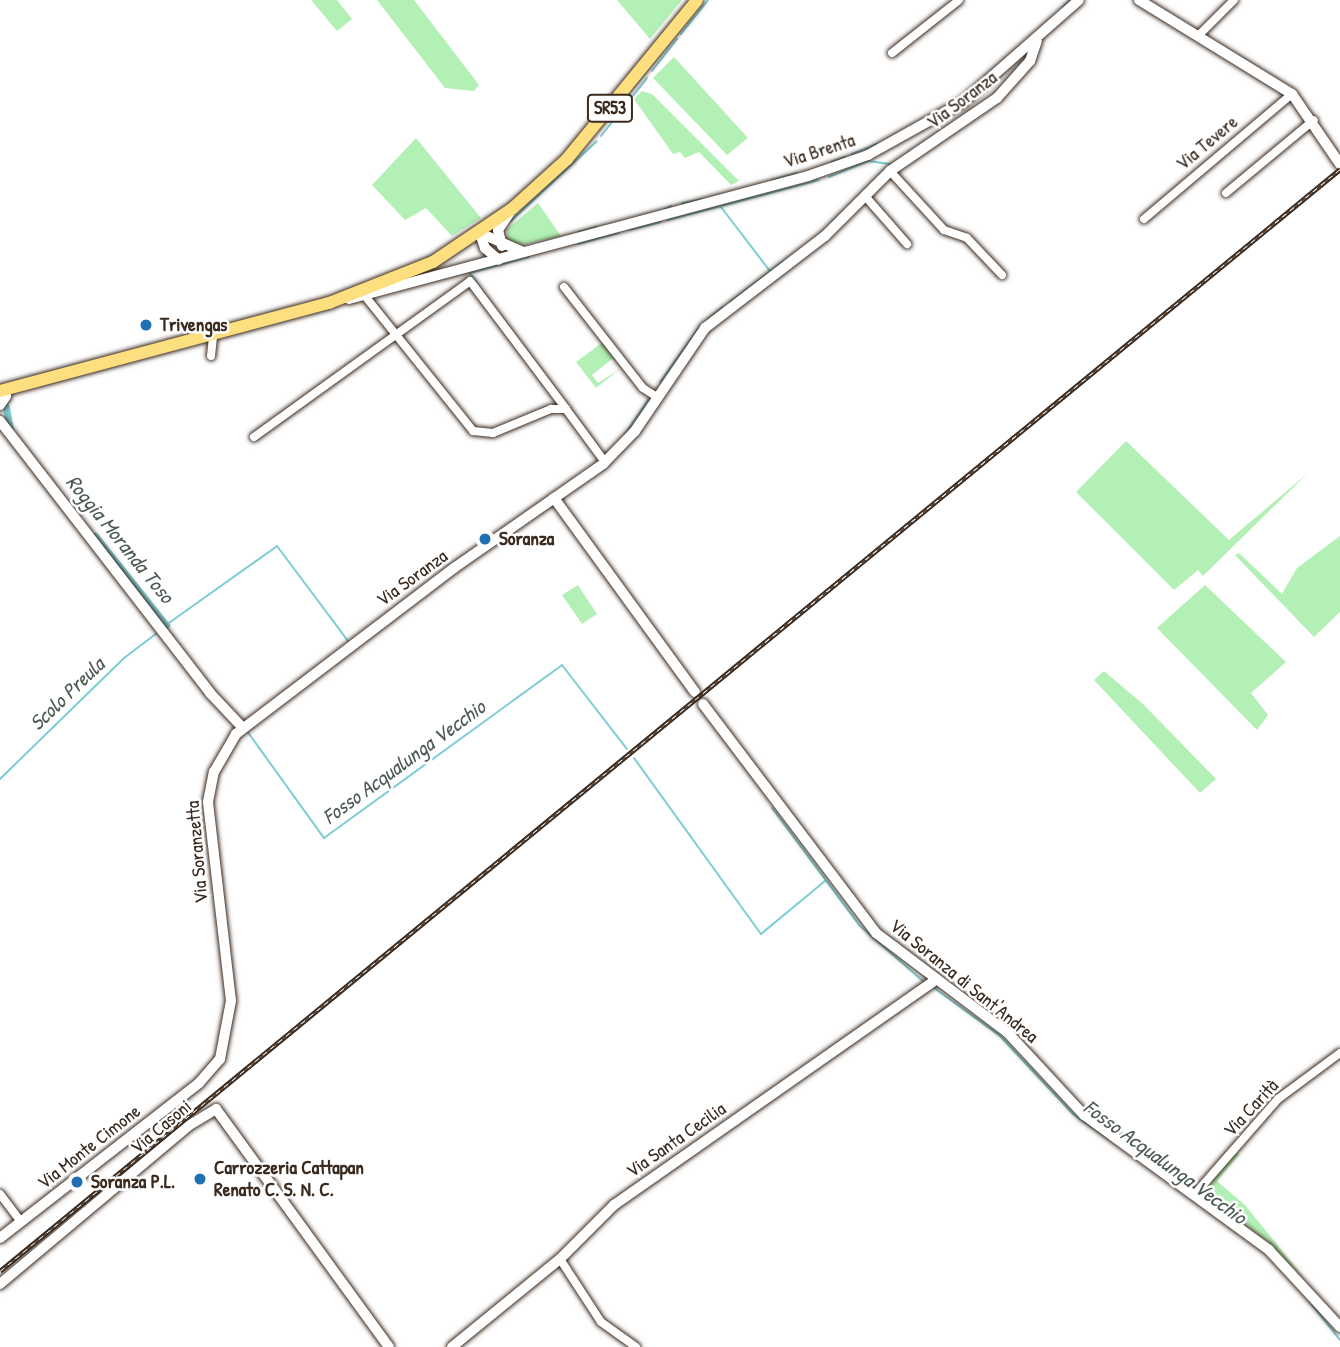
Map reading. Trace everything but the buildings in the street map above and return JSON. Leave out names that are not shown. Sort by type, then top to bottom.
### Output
[{"type":"main road","name":"SR53","points":[[329,303],[408,275],[480,233],[513,208],[567,159],[697,0]]},
{"type":"main road","name":"Via Brenta","points":[[1,396],[40,379],[213,336],[329,303]]},
{"type":"main road","name":"Via Brenta","points":[[1,396],[87,369]]},
{"type":"street","points":[[943,0],[950,8]]},
{"type":"street","points":[[892,52],[959,0]]},
{"type":"street","name":"Via Brenta","points":[[329,303],[499,260],[868,155],[963,102],[1037,41],[1079,0]]},
{"type":"street","points":[[1139,0],[1200,34],[1292,94],[1314,120],[1340,164]]},
{"type":"street","points":[[1200,34],[1234,0]]},
{"type":"street","name":"Via Soranza","points":[[242,727],[605,462],[657,397],[705,328],[825,236],[890,171],[998,99],[1030,61],[1037,41]]},
{"type":"street","name":"Via Tevere","points":[[1144,219],[1292,94]]},
{"type":"street","points":[[1226,193],[1314,120]]},
{"type":"street","points":[[890,171],[944,230],[967,239],[1002,275]]},
{"type":"street","points":[[865,196],[907,244]]},
{"type":"street","points":[[502,246],[498,230],[513,208]]},
{"type":"street","points":[[480,233],[485,248],[499,260]]},
{"type":"street","name":"Via Brenta","points":[[480,233],[502,246],[528,252]]},
{"type":"street","points":[[254,437],[470,281],[605,462]]},
{"type":"street","points":[[564,287],[643,388],[657,397]]},
{"type":"street","points":[[365,296],[459,417],[481,434],[551,409],[566,409]]},
{"type":"street","points":[[211,356],[213,336]]},
{"type":"street","points":[[0,421],[15,445],[242,727]]},
{"type":"street","points":[[0,436],[15,445]]},
{"type":"street","points":[[554,498],[695,692]]},
{"type":"street","name":"Via Soranza di Sant'Andrea","points":[[703,704],[857,912],[935,979],[1018,1043],[1084,1115],[1280,1259],[1340,1327]]},
{"type":"street","name":"Via Soranzetta","points":[[199,1083],[220,1059],[230,1027],[210,788],[220,758],[242,727]]},
{"type":"street","name":"Via Santa Cecilia","points":[[452,1347],[560,1259],[614,1205],[935,979]]},
{"type":"street","name":"Via Carità","points":[[1195,1194],[1278,1099],[1340,1053]]},
{"type":"street","name":"Via Monte Cimone","points":[[0,1238],[199,1083]]},
{"type":"street","name":"Via Casoni","points":[[0,1284],[188,1126],[216,1109],[389,1347]]},
{"type":"street","points":[[0,1194],[21,1222]]},
{"type":"street","points":[[560,1259],[601,1322],[636,1347]]},
{"type":"green space","points":[[311,0],[337,0],[352,19],[337,31]]},
{"type":"green space","points":[[377,0],[414,0],[479,85],[474,91],[445,88]]},
{"type":"green space","points":[[617,0],[682,0],[650,39]]},
{"type":"green space","points":[[674,57],[748,138],[727,155],[653,78]]},
{"type":"green space","points":[[642,91],[652,94],[739,181],[731,185],[699,152],[685,158],[680,152],[673,154],[634,99]]},
{"type":"green space","points":[[416,138],[481,218],[452,236],[426,208],[405,220],[372,185]]},
{"type":"green space","points":[[538,203],[561,236],[517,246],[507,239],[507,229]]},
{"type":"green space","points":[[603,342],[617,361],[612,359],[592,375],[598,383],[620,369],[596,388],[576,362]]},
{"type":"green space","points":[[1126,441],[1229,540],[1308,473],[1203,576],[1198,570],[1174,590],[1076,492]]},
{"type":"green space","points":[[1340,536],[1340,612],[1314,637],[1235,555],[1239,553],[1282,594],[1297,568]]},
{"type":"green space","points":[[578,585],[597,614],[582,624],[562,595]]},
{"type":"green space","points":[[1205,585],[1286,662],[1251,693],[1268,715],[1257,730],[1157,628]]},
{"type":"green space","points":[[1104,671],[1144,705],[1216,779],[1200,793],[1094,680]]},
{"type":"green space","points":[[1235,1151],[1239,1155],[1217,1181],[1245,1205],[1305,1279],[1265,1239],[1202,1195]]},
{"type":"waterway","points":[[681,34],[708,0]]},
{"type":"waterway","points":[[1063,7],[1070,0]]},
{"type":"waterway","points":[[652,71],[677,39]]},
{"type":"waterway","points":[[601,136],[647,78]]},
{"type":"waterway","points":[[511,221],[597,141]]},
{"type":"waterway","points":[[852,154],[877,144]]},
{"type":"waterway","points":[[832,222],[910,151]]},
{"type":"waterway","points":[[831,162],[845,157]]},
{"type":"waterway","points":[[829,177],[868,161],[890,164]]},
{"type":"waterway","points":[[772,180],[796,173]]},
{"type":"waterway","points":[[668,220],[819,180]]},
{"type":"waterway","points":[[682,203],[702,199]]},
{"type":"waterway","points":[[665,209],[671,206]]},
{"type":"waterway","points":[[721,207],[770,271]]},
{"type":"waterway","points":[[629,230],[660,222]]},
{"type":"waterway","points":[[578,232],[596,227]]},
{"type":"waterway","points":[[578,244],[619,233]]},
{"type":"waterway","points":[[476,282],[470,273],[529,257]]},
{"type":"waterway","points":[[730,302],[784,261]]},
{"type":"waterway","points":[[708,319],[723,307]]},
{"type":"waterway","points":[[660,382],[701,325]]},
{"type":"waterway","points":[[625,434],[648,400]]},
{"type":"waterway","name":"Roggia Moranda Toso","points":[[6,407],[10,429]]},
{"type":"waterway","name":"Roggia Moranda Toso","points":[[95,536],[166,625]]},
{"type":"waterway","name":"Fosso Acqualunga Vecchio","points":[[166,625],[277,546],[348,641]]},
{"type":"waterway","name":"Scolo Preula","points":[[0,779],[124,658],[157,633]]},
{"type":"waterway","name":"Fosso Acqualunga Vecchio","points":[[247,731],[324,838],[562,665],[627,749]]},
{"type":"waterway","name":"Fosso Acqualunga Vecchio","points":[[634,758],[761,934],[825,881]]},
{"type":"waterway","name":"Fosso Acqualunga Vecchio","points":[[772,808],[860,926],[924,982]]},
{"type":"waterway","name":"Fosso Acqualunga Vecchio","points":[[934,988],[999,1035],[1073,1114],[1107,1138]]},
{"type":"waterway","name":"Fosso Acqualunga Vecchio","points":[[1309,1301],[1340,1340]]},
{"type":"railway","points":[[0,1271],[1340,169]]},
{"type":"place","name":"Trivengas","points":[[146,325]]},
{"type":"place","name":"Soranza","points":[[485,539]]},
{"type":"place","name":"Carrozzeria Cattapan Renato C. S. N. C.","points":[[200,1179]]},
{"type":"place","name":"Soranza P.L.","points":[[77,1182]]}]
